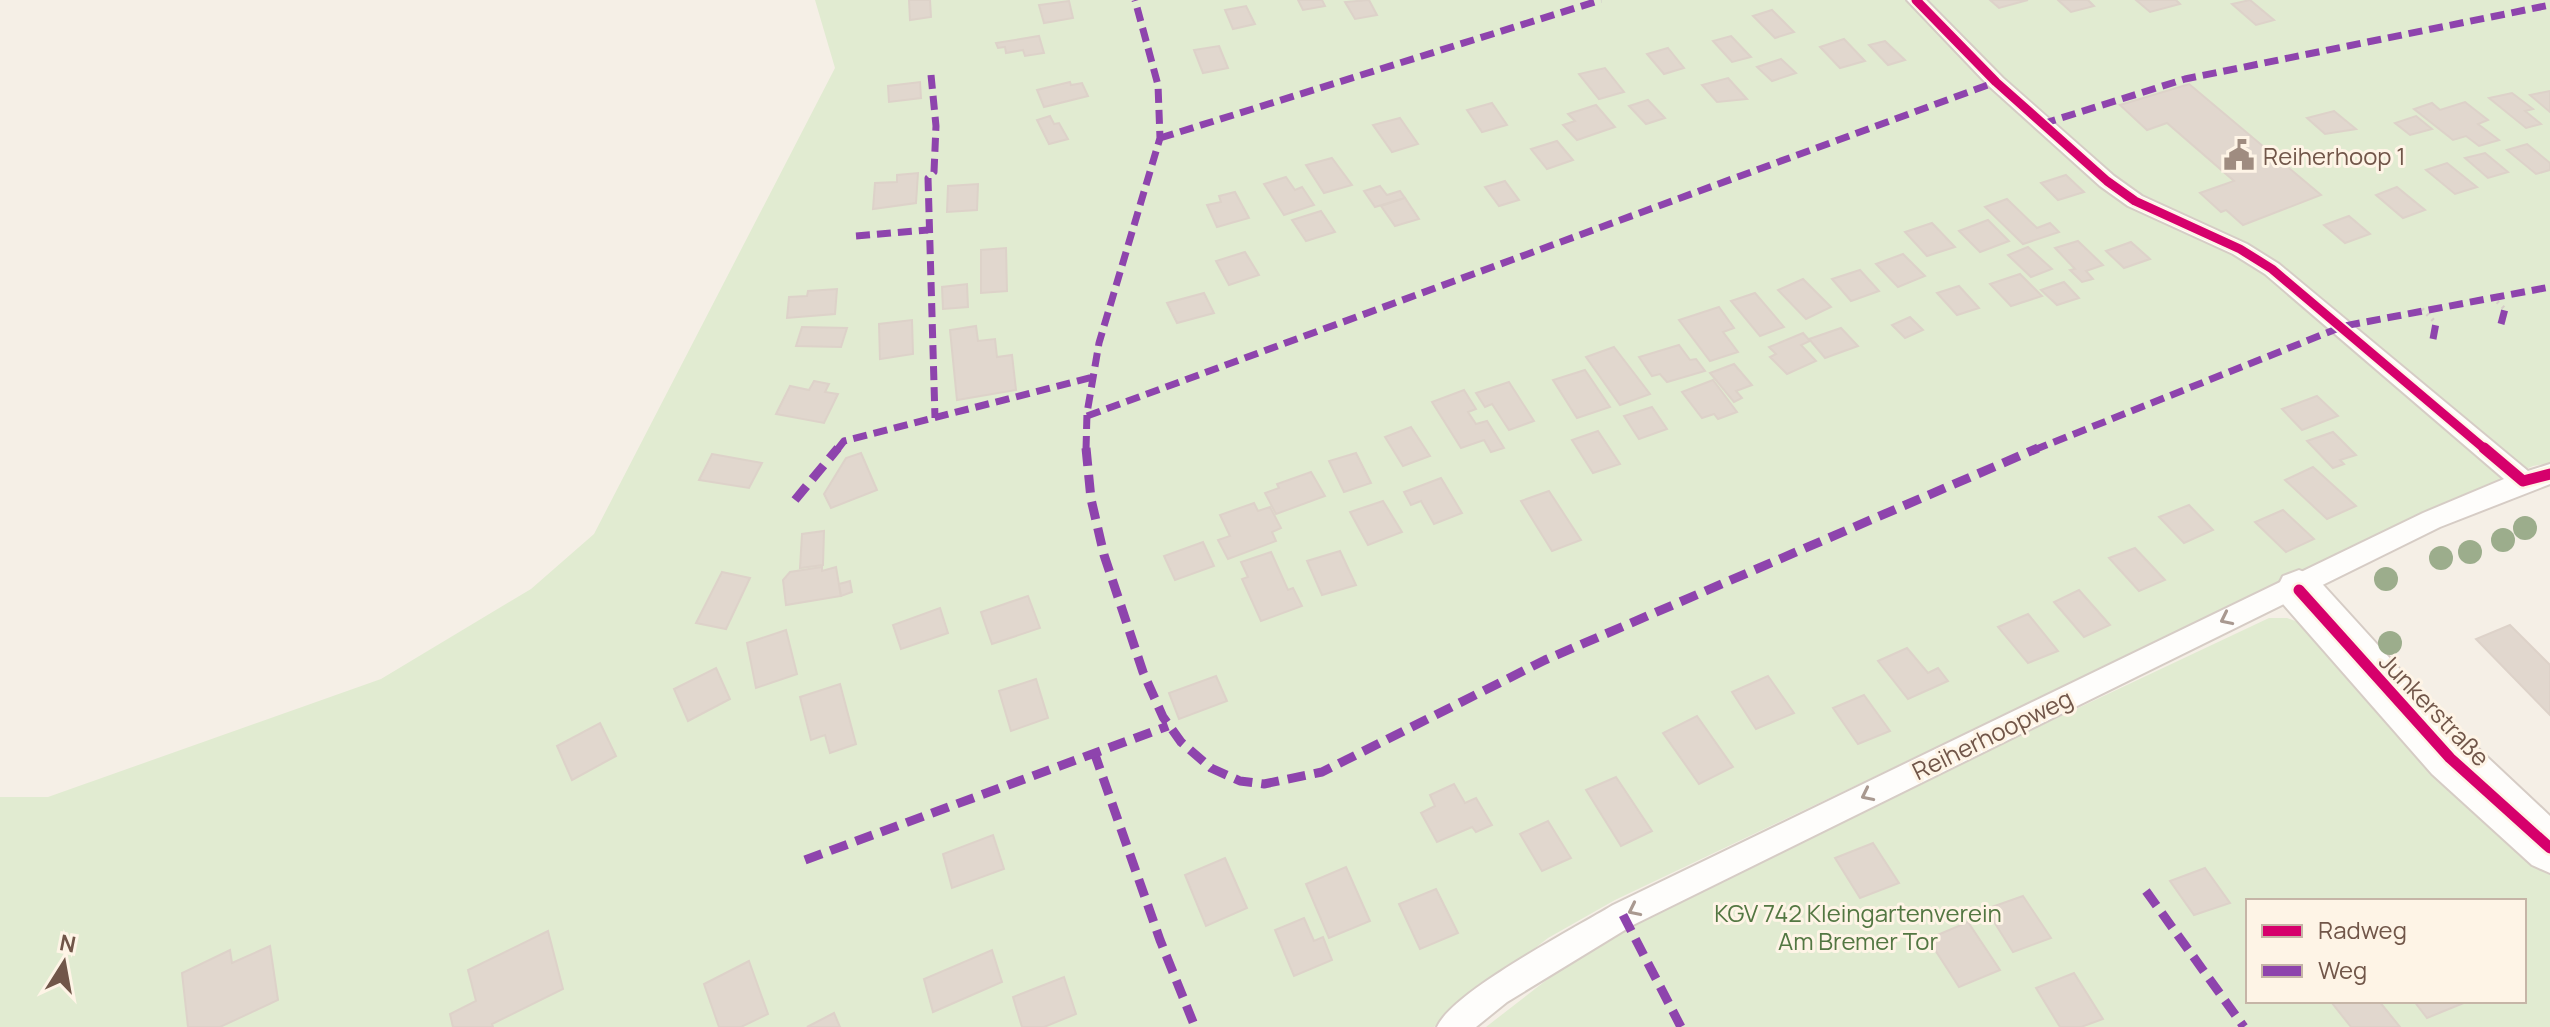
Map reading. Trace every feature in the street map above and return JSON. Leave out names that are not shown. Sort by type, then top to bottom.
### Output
[{"type":"street","name":"Junkerstraße","points":[[2299,590],[2398,704],[2519,824],[2550,848]]},
{"type":"lane","points":[[1916,0],[1996,82],[2107,181],[2135,201],[2240,249],[2272,269],[2523,481]]},
{"type":"lane","name":"Reiherhoopweg","points":[[1452,1027],[1497,992],[1623,915],[2239,613],[2299,590],[2458,508],[2523,481],[2550,474]]},
{"type":"path","points":[[2492,297],[2505,309]]},
{"type":"path","points":[[2422,309],[2436,323]]},
{"type":"green space","points":[[815,0],[2550,0],[2550,463],[2533,466],[2456,500],[1615,900],[1548,938],[1434,1027],[0,1027],[0,797],[48,797],[381,679],[531,589],[594,534],[835,68]]},
{"type":"green space","name":"KGV 742 Kleingartenverein Am Bremer Tor","points":[[2269,618],[2287,618],[2309,626],[2550,865],[2550,1027],[1486,1027],[1576,957],[1896,794]]},
{"type":"building","points":[[909,0],[930,0],[931,17],[910,20]]},
{"type":"building","points":[[1298,0],[1322,0],[1325,6],[1303,10]]},
{"type":"building","points":[[1369,0],[1377,15],[1355,19],[1345,2]]},
{"type":"building","points":[[1990,0],[2028,0],[1999,8]]},
{"type":"building","points":[[2058,0],[2088,0],[2094,6],[2071,12]]},
{"type":"building","points":[[2136,0],[2176,0],[2180,4],[2150,12]]},
{"type":"building","points":[[2250,0],[2274,20],[2256,25],[2232,4]]},
{"type":"building","points":[[1069,1],[1073,18],[1044,23],[1039,5]]},
{"type":"building","points":[[1246,6],[1255,24],[1233,29],[1225,10]]},
{"type":"building","points":[[1772,10],[1794,32],[1775,38],[1753,16]]},
{"type":"building","points":[[1039,36],[1044,53],[1025,56],[1023,50],[1006,53],[1005,47],[998,48],[996,43]]},
{"type":"building","points":[[1731,36],[1751,57],[1732,62],[1713,41]]},
{"type":"building","points":[[1844,39],[1865,61],[1840,68],[1820,47]]},
{"type":"building","points":[[1885,41],[1905,60],[1888,65],[1869,45]]},
{"type":"building","points":[[1219,46],[1228,68],[1203,73],[1194,50]]},
{"type":"building","points":[[1668,48],[1684,68],[1664,74],[1647,54]]},
{"type":"building","points":[[1781,59],[1796,73],[1772,81],[1757,67]]},
{"type":"building","points":[[1605,68],[1624,92],[1599,99],[1579,74]]},
{"type":"building","points":[[1728,78],[1747,99],[1717,102],[1702,85]]},
{"type":"building","points":[[920,82],[921,98],[889,102],[888,86]]},
{"type":"building","points":[[1070,82],[1071,85],[1082,83],[1088,96],[1044,107],[1037,90]]},
{"type":"building","name":"Reiherhoop 1","points":[[2189,84],[2321,195],[2243,225],[2226,210],[2221,212],[2200,193],[2234,181],[2167,123],[2147,130],[2120,105]]},
{"type":"building","points":[[2550,91],[2550,112],[2530,95]]},
{"type":"building","points":[[2512,93],[2533,109],[2525,111],[2541,124],[2526,128],[2489,98]]},
{"type":"building","points":[[1648,100],[1665,118],[1646,124],[1629,106]]},
{"type":"building","points":[[2465,102],[2488,120],[2478,124],[2499,140],[2479,146],[2466,136],[2453,140],[2414,109],[2432,103],[2440,110]]},
{"type":"building","points":[[1492,103],[1507,125],[1482,132],[1467,110]]},
{"type":"building","points":[[1596,105],[1615,127],[1577,140],[1563,125],[1575,121],[1568,114]]},
{"type":"building","points":[[2334,111],[2356,129],[2325,134],[2307,118]]},
{"type":"building","points":[[1050,116],[1054,124],[1059,123],[1068,139],[1049,144],[1037,120]]},
{"type":"building","points":[[2416,116],[2432,129],[2410,135],[2395,123]]},
{"type":"building","points":[[1400,118],[1418,144],[1392,152],[1373,125]]},
{"type":"building","points":[[1557,141],[1573,160],[1547,169],[1531,149]]},
{"type":"building","points":[[2527,144],[2550,163],[2550,170],[2536,174],[2507,150]]},
{"type":"building","points":[[2485,153],[2508,172],[2488,178],[2465,158]]},
{"type":"building","points":[[1332,158],[1352,185],[1324,193],[1306,165]]},
{"type":"building","points":[[2447,163],[2477,187],[2455,194],[2426,170]]},
{"type":"building","points":[[918,173],[916,203],[873,209],[875,183],[897,182],[897,175]]},
{"type":"building","points":[[2066,175],[2084,192],[2058,200],[2041,183]]},
{"type":"building","points":[[1286,177],[1295,190],[1302,187],[1314,205],[1284,215],[1264,184]]},
{"type":"building","points":[[1505,181],[1519,200],[1499,206],[1485,187]]},
{"type":"building","points":[[978,184],[977,210],[947,212],[948,186]]},
{"type":"building","points":[[1380,186],[1387,195],[1400,191],[1405,198],[1375,207],[1364,191]]},
{"type":"building","points":[[2397,187],[2425,210],[2403,218],[2376,195]]},
{"type":"building","points":[[1235,192],[1249,218],[1217,227],[1207,205],[1221,202],[1219,196]]},
{"type":"building","points":[[1405,198],[1419,219],[1395,226],[1381,206]]},
{"type":"building","points":[[2007,199],[2037,228],[2050,223],[2059,232],[2023,244],[1985,207]]},
{"type":"building","points":[[1321,211],[1335,232],[1306,241],[1292,220]]},
{"type":"building","points":[[2349,216],[2370,234],[2345,243],[2324,225]]},
{"type":"building","points":[[1988,220],[2009,241],[1980,252],[1959,231]]},
{"type":"building","points":[[1932,223],[1955,247],[1927,256],[1905,232]]},
{"type":"building","points":[[2078,241],[2103,265],[2086,271],[2093,279],[2082,282],[2070,270],[2075,269],[2055,248]]},
{"type":"building","points":[[2131,242],[2150,259],[2124,268],[2106,251]]},
{"type":"building","points":[[2028,247],[2052,269],[2031,277],[2008,255]]},
{"type":"building","points":[[1006,248],[1007,291],[981,293],[981,250]]},
{"type":"building","points":[[1245,252],[1259,275],[1229,285],[1216,261]]},
{"type":"building","points":[[1903,254],[1925,276],[1898,287],[1876,264]]},
{"type":"building","points":[[1860,270],[1879,291],[1851,301],[1832,279]]},
{"type":"building","points":[[2020,274],[2042,296],[2011,306],[1990,284]]},
{"type":"building","points":[[1803,279],[1831,307],[1806,319],[1778,290]]},
{"type":"building","points":[[2064,282],[2079,298],[2057,305],[2041,290]]},
{"type":"building","points":[[967,284],[968,307],[943,309],[942,287]]},
{"type":"building","points":[[1959,286],[1979,308],[1957,315],[1937,293]]},
{"type":"building","points":[[837,289],[835,314],[787,318],[789,297],[807,296],[808,291]]},
{"type":"building","points":[[1204,293],[1214,313],[1177,323],[1167,303]]},
{"type":"building","points":[[1755,293],[1784,327],[1760,336],[1731,301]]},
{"type":"building","points":[[1719,307],[1734,328],[1723,332],[1738,352],[1710,361],[1679,320]]},
{"type":"building","points":[[1910,317],[1923,330],[1905,338],[1892,325]]},
{"type":"building","points":[[912,320],[913,354],[880,359],[879,324]]},
{"type":"building","points":[[976,326],[978,341],[995,339],[997,357],[1012,355],[1016,390],[957,400],[950,330]]},
{"type":"building","points":[[802,327],[847,328],[841,347],[796,346]]},
{"type":"building","points":[[1841,328],[1858,346],[1825,358],[1809,339]]},
{"type":"building","points":[[1803,333],[1810,341],[1801,345],[1816,361],[1787,374],[1770,357],[1776,354],[1769,347]]},
{"type":"building","points":[[1679,345],[1690,360],[1696,359],[1705,371],[1667,382],[1660,374],[1652,376],[1639,357]]},
{"type":"building","points":[[1614,347],[1650,394],[1620,405],[1586,357]]},
{"type":"building","points":[[1734,364],[1752,385],[1736,391],[1742,398],[1734,402],[1710,373]]},
{"type":"building","points":[[1585,370],[1610,407],[1577,418],[1553,380]]},
{"type":"building","points":[[1713,380],[1737,412],[1718,419],[1714,414],[1702,418],[1682,392]]},
{"type":"building","points":[[814,381],[829,384],[825,392],[838,394],[824,423],[776,414],[790,386],[809,390]]},
{"type":"building","points":[[1509,382],[1534,421],[1509,430],[1492,404],[1485,407],[1476,393]]},
{"type":"building","points":[[1464,390],[1476,409],[1468,412],[1476,424],[1487,421],[1504,448],[1491,452],[1484,440],[1461,448],[1432,402]]},
{"type":"building","points":[[2317,396],[2338,416],[2302,430],[2282,409]]},
{"type":"building","points":[[1652,407],[1667,429],[1639,439],[1624,416]]},
{"type":"building","points":[[1411,427],[1430,456],[1403,466],[1385,437]]},
{"type":"building","points":[[1598,431],[1620,464],[1593,473],[1572,440]]},
{"type":"building","points":[[2333,432],[2356,455],[2340,460],[2344,464],[2333,468],[2307,441]]},
{"type":"building","points":[[861,453],[877,490],[831,508],[824,494],[846,458]]},
{"type":"building","points":[[1356,453],[1371,483],[1344,492],[1329,461]]},
{"type":"building","points":[[712,454],[762,463],[749,488],[699,480]]},
{"type":"building","points":[[2313,467],[2356,506],[2327,519],[2285,480]]},
{"type":"building","points":[[1311,472],[1325,496],[1276,514],[1265,493],[1279,488],[1277,484]]},
{"type":"building","points":[[1441,478],[1462,513],[1434,524],[1421,501],[1411,505],[1404,492]]},
{"type":"building","points":[[1549,491],[1581,540],[1552,551],[1521,501]]},
{"type":"building","points":[[1383,501],[1402,532],[1368,545],[1350,512]]},
{"type":"building","points":[[1254,503],[1258,511],[1270,507],[1281,528],[1272,532],[1276,541],[1228,559],[1218,540],[1230,536],[1220,515]]},
{"type":"building","points":[[2189,505],[2213,530],[2184,543],[2159,517]]},
{"type":"building","points":[[2283,510],[2314,539],[2286,552],[2255,522]]},
{"type":"building","points":[[824,531],[823,565],[800,568],[802,534]]},
{"type":"building","points":[[1203,542],[1214,566],[1175,580],[1164,556]]},
{"type":"building","points":[[2135,548],[2165,580],[2139,591],[2109,558]]},
{"type":"building","points":[[1340,551],[1356,585],[1322,595],[1307,561]]},
{"type":"building","points":[[1271,552],[1288,590],[1293,588],[1302,606],[1261,621],[1242,579],[1248,577],[1241,562]]},
{"type":"building","points":[[822,567],[822,571],[836,567],[841,596],[786,605],[783,580],[790,572]]},
{"type":"building","points":[[722,572],[750,578],[726,629],[696,623]]},
{"type":"building","points":[[850,581],[852,592],[841,596],[839,584]]},
{"type":"building","points":[[2079,590],[2110,625],[2084,637],[2054,602]]},
{"type":"building","points":[[1028,596],[1040,628],[992,644],[981,612]]},
{"type":"building","points":[[940,608],[948,633],[901,649],[893,625]]},
{"type":"building","points":[[2028,614],[2058,651],[2028,663],[1998,627]]},
{"type":"building","points":[[2510,625],[2550,665],[2550,715],[2476,639]]},
{"type":"building","points":[[786,630],[797,674],[756,688],[747,643]]},
{"type":"building","points":[[1907,648],[1928,673],[1938,668],[1948,681],[1908,699],[1878,661]]},
{"type":"building","points":[[716,668],[730,699],[688,721],[674,689]]},
{"type":"building","points":[[1216,676],[1227,701],[1179,719],[1169,693]]},
{"type":"building","points":[[1768,676],[1794,713],[1756,729],[1732,692]]},
{"type":"building","points":[[1036,679],[1048,718],[1011,731],[999,691]]},
{"type":"building","points":[[840,684],[856,744],[830,753],[825,735],[811,740],[800,697]]},
{"type":"building","points":[[1864,695],[1890,731],[1858,744],[1833,708]]},
{"type":"building","points":[[1697,716],[1733,767],[1699,784],[1663,733]]},
{"type":"building","points":[[600,723],[616,756],[572,780],[557,746]]},
{"type":"building","points":[[1616,777],[1652,831],[1621,846],[1586,790]]},
{"type":"building","points":[[1454,784],[1465,803],[1476,798],[1492,825],[1476,832],[1472,827],[1437,842],[1421,813],[1435,806],[1430,795]]},
{"type":"building","points":[[1548,821],[1571,858],[1542,871],[1520,834]]},
{"type":"building","points":[[993,835],[1004,869],[952,888],[943,854]]},
{"type":"building","points":[[1873,843],[1899,883],[1860,898],[1835,858]]},
{"type":"building","points":[[1225,858],[1247,908],[1206,926],[1185,875]]},
{"type":"building","points":[[1346,867],[1370,921],[1329,938],[1306,884]]},
{"type":"building","points":[[2205,868],[2230,903],[2194,915],[2170,881]]},
{"type":"building","points":[[1436,889],[1458,933],[1420,949],[1399,904]]},
{"type":"building","points":[[2023,896],[2051,938],[2013,952],[1986,909]]},
{"type":"building","points":[[1304,918],[1314,941],[1323,937],[1332,960],[1294,976],[1275,930]]},
{"type":"building","points":[[1968,922],[2000,970],[1959,987],[1928,939]]},
{"type":"building","points":[[548,931],[563,989],[492,1024],[493,1027],[453,1027],[450,1014],[476,1001],[468,970]]},
{"type":"building","points":[[270,946],[278,1000],[220,1027],[188,1027],[182,973],[230,950],[232,963]]},
{"type":"building","points":[[992,950],[1002,982],[933,1012],[924,979]]},
{"type":"building","points":[[749,961],[768,1014],[741,1027],[719,1027],[704,984]]},
{"type":"building","points":[[2074,973],[2103,1019],[2081,1027],[2060,1027],[2036,988]]},
{"type":"building","points":[[1064,977],[1076,1014],[1044,1027],[1022,1027],[1013,997]]},
{"type":"building","points":[[2332,1003],[2381,1003],[2400,1027],[2351,1027]]},
{"type":"building","points":[[2416,1003],[2464,1003],[2427,1018]]},
{"type":"building","points":[[834,1013],[840,1027],[807,1027]]},
{"type":"marked path","points":[[1135,0],[1158,85],[1160,138],[1107,309],[1092,378],[1086,442],[1091,499],[1104,555],[1131,637],[1163,717],[1174,735],[1195,756],[1220,773],[1252,784],[1276,784],[1322,772],[1545,660],[2124,411],[2344,326],[2550,287]]},
{"type":"marked path","points":[[1160,138],[1601,0]]},
{"type":"marked path","points":[[2042,124],[2185,79],[2550,5]]},
{"type":"marked path","points":[[931,75],[936,126],[934,172],[928,178],[935,418]]},
{"type":"marked path","points":[[1087,416],[1996,82]]},
{"type":"marked path","points":[[856,236],[928,230]]},
{"type":"marked path","points":[[2501,324],[2505,309]]},
{"type":"marked path","points":[[2433,339],[2436,323]]},
{"type":"marked path","points":[[795,500],[844,441],[1093,377]]},
{"type":"marked path","points":[[805,860],[1168,726]]},
{"type":"marked path","points":[[1094,752],[1160,940],[1195,1027]]},
{"type":"marked path","points":[[2146,891],[2244,1027]]},
{"type":"marked path","points":[[1623,915],[1681,1027]]},
{"type":"cycle path","points":[[1916,0],[1996,82],[2107,181],[2135,201],[2240,249],[2272,269],[2523,481],[2550,474]]},
{"type":"cycle path","points":[[2299,590],[2450,758],[2550,848]]},
{"type":"place","name":"Reiherhoop 1","points":[[2239,155]]}]
